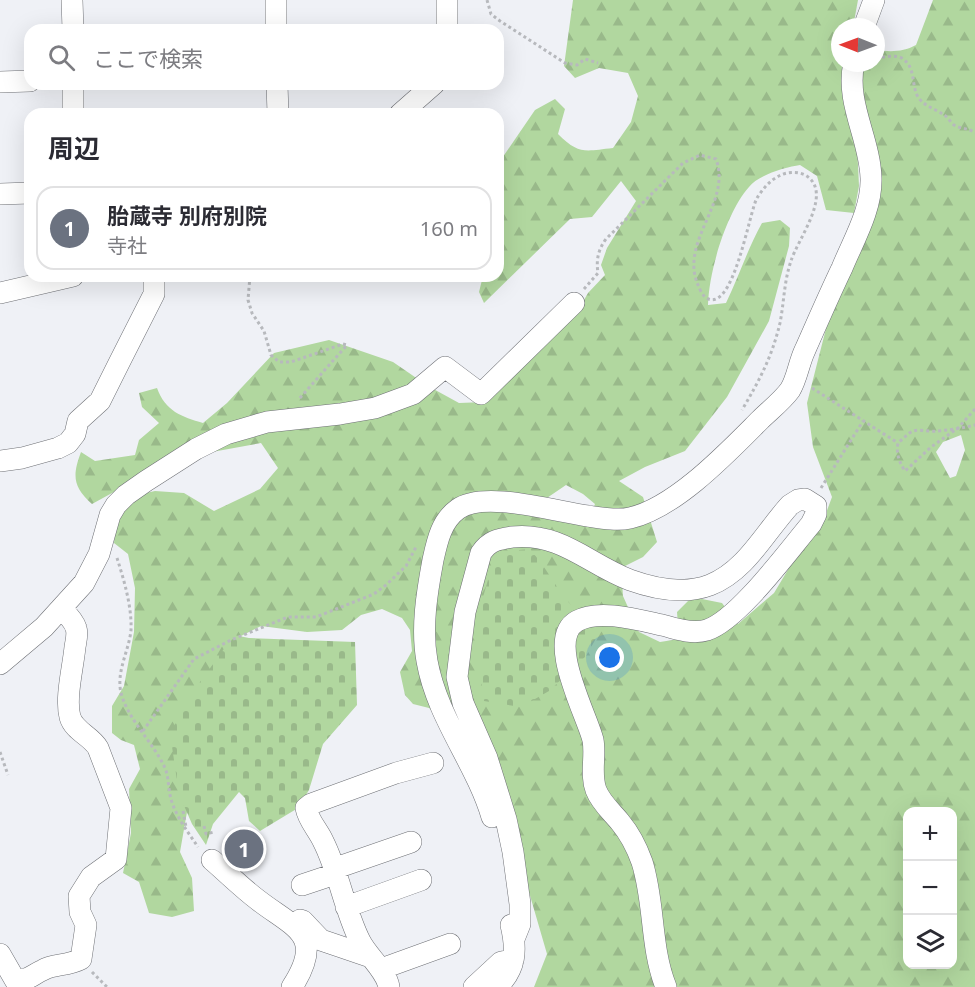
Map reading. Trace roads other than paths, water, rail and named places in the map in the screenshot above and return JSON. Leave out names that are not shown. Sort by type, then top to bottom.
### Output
[{"type":"street","points":[[72,0],[73,24]]},
{"type":"street","points":[[276,0],[276,24]]},
{"type":"street","points":[[447,0],[447,24]]},
{"type":"street","points":[[867,18],[874,0]]},
{"type":"street","points":[[497,987],[511,971],[514,939],[500,850],[489,807],[443,712],[427,662],[425,634],[436,545],[445,523],[458,509],[475,502],[509,502],[605,519],[627,519],[659,507],[678,496],[790,389],[870,200],[871,177],[852,89],[853,72]]},
{"type":"street","points":[[0,82],[24,81]]},
{"type":"street","points":[[73,90],[73,108]]},
{"type":"street","points":[[277,90],[278,108]]},
{"type":"street","points":[[407,108],[427,90]]},
{"type":"street","points":[[0,194],[24,193]]},
{"type":"street","points":[[0,293],[47,282]]},
{"type":"street","points":[[0,461],[22,458],[68,443],[75,434],[78,421],[100,401],[154,294],[154,282]]},
{"type":"street","points":[[0,664],[62,609],[84,583],[99,554],[110,515],[116,505],[126,495],[196,449],[226,434],[247,427],[375,408],[413,394],[445,367],[481,394],[574,303]]},
{"type":"street","points":[[514,939],[520,924],[520,904],[508,830],[493,774],[463,703],[457,677],[465,612],[481,553],[493,541],[501,538],[528,536],[542,538],[566,546],[628,579],[666,590],[696,589],[715,583],[732,572],[750,554],[790,505],[805,499],[816,506],[812,524],[754,591],[716,626],[706,630],[690,631],[637,620],[600,616],[588,617],[574,623],[566,636],[565,646],[571,676],[593,742],[596,788],[606,807],[627,832],[642,861],[649,888],[656,945],[666,987]]},
{"type":"street","points":[[0,954],[15,980],[22,981],[37,975],[43,969],[73,963],[81,959],[86,925],[80,912],[79,896],[91,877],[116,859],[121,808],[93,739],[77,729],[71,720],[68,705],[69,687],[77,636],[76,627],[62,609]]},
{"type":"street","points":[[379,971],[358,939],[324,841],[307,814],[306,808],[311,804],[396,773],[433,763]]},
{"type":"street","points":[[302,885],[411,842]]},
{"type":"street","points":[[212,860],[259,901],[301,931],[306,949],[304,961],[292,987]]},
{"type":"street","points":[[346,908],[422,880]]},
{"type":"street","points":[[288,920],[294,918],[303,921],[321,940],[379,971],[450,944]]},
{"type":"street","points":[[474,987],[501,962],[513,960]]},
{"type":"place","name":"胎蔵寺 別府別院","points":[[244,849]]}]
